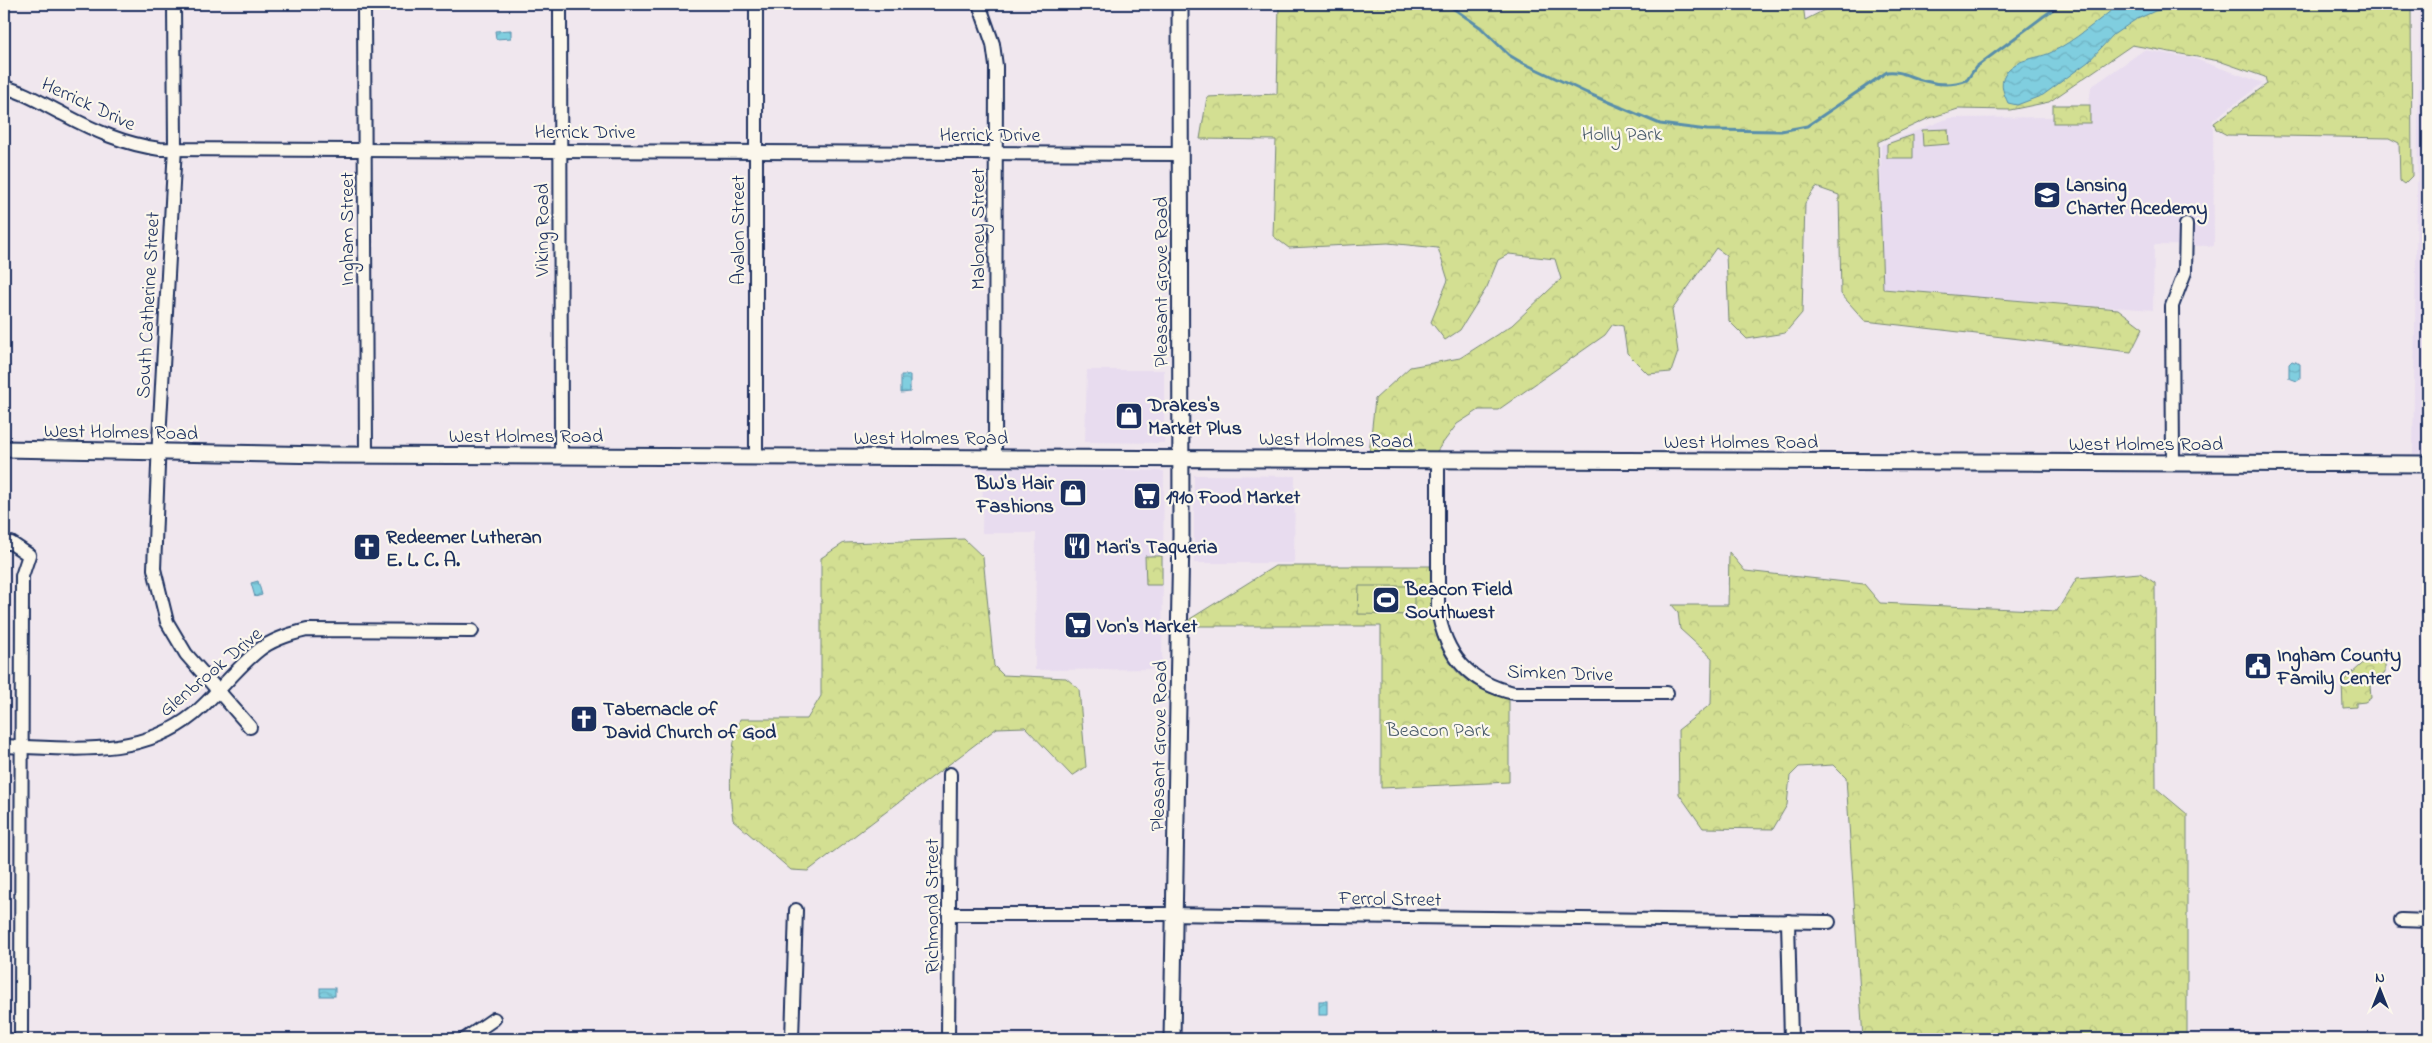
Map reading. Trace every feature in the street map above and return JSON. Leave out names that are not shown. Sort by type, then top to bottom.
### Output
[{"type":"street","name":"South Catherine Street","points":[[174,4],[175,147],[158,452],[154,569],[159,597],[167,622],[186,654],[250,727]]},
{"type":"street","name":"Ingham Street","points":[[364,4],[366,455]]},
{"type":"street","name":"Viking Road","points":[[560,4],[562,455]]},
{"type":"street","name":"Avalon Street","points":[[756,4],[756,457]]},
{"type":"street","name":"Maloney Street","points":[[979,4],[990,35],[996,66],[995,458]]},
{"type":"street","name":"Pleasant Grove Road","points":[[1172,1039],[1176,914],[1181,458],[1180,4]]},
{"type":"street","name":"Herrick Drive","points":[[4,87],[19,91],[83,124],[132,145],[160,149],[175,147],[188,149],[756,150],[1180,154]]},
{"type":"street","points":[[2173,463],[2172,306],[2185,272],[2186,225]]},
{"type":"street","name":"West Holmes Road","points":[[4,448],[366,455],[2428,464]]},
{"type":"street","name":"Simken Drive","points":[[1438,460],[1438,610],[1449,647],[1460,665],[1494,689],[1514,693],[1666,693]]},
{"type":"street","points":[[4,543],[11,543],[29,555],[22,576],[20,746],[21,1039]]},
{"type":"street","name":"Glenbrook Drive","points":[[4,746],[105,749],[136,744],[166,733],[194,715],[259,650],[282,637],[307,630],[472,630]]},
{"type":"street","name":"Richmond Street","points":[[948,1039],[950,774]]},
{"type":"street","points":[[792,1039],[796,910]]},
{"type":"street","name":"Ferrol Street","points":[[950,914],[1176,914],[1829,922]]},
{"type":"street","points":[[1788,920],[1791,1039]]},
{"type":"street","points":[[2401,920],[2428,921]]},
{"type":"street","points":[[465,1039],[494,1019]]},
{"type":"shaded area","points":[[2420,4],[2428,4],[2428,453],[2413,454]]},
{"type":"shaded area","name":"Lansing Charter Acedemy","points":[[2144,50],[2192,58],[2263,83],[2213,120],[2214,246],[2154,245],[2153,310],[1879,290],[1881,145],[1949,118],[2053,117],[2053,105],[2089,105],[2091,87]]},
{"type":"shaded area","points":[[1087,370],[1164,370],[1164,443],[1085,442]]},
{"type":"shaded area","points":[[983,467],[1164,471],[1162,669],[1035,670],[1036,533],[982,533]]},
{"type":"shaded area","points":[[1194,475],[1295,476],[1294,563],[1194,563]]},
{"type":"green space","name":"Holly Park","points":[[1279,4],[1803,4],[1805,20],[1836,4],[2411,4],[2412,176],[2404,184],[2400,181],[2399,143],[2389,138],[2227,135],[2216,129],[2214,123],[2267,84],[2265,77],[2219,61],[2132,45],[2049,102],[2010,110],[1958,109],[1927,119],[1878,142],[1883,289],[2118,309],[2143,328],[2131,352],[1865,321],[1841,294],[1839,195],[1816,187],[1805,203],[1802,313],[1785,333],[1747,339],[1729,321],[1726,255],[1716,248],[1672,310],[1678,352],[1671,372],[1648,374],[1627,353],[1623,326],[1613,324],[1605,335],[1498,410],[1479,410],[1457,424],[1434,455],[1369,454],[1375,399],[1410,367],[1460,358],[1512,325],[1561,279],[1555,259],[1509,254],[1498,260],[1487,287],[1460,330],[1445,340],[1431,322],[1448,280],[1438,248],[1388,243],[1289,248],[1273,236],[1276,140],[1200,139],[1207,97],[1277,94]]},
{"type":"green space","points":[[2053,105],[2090,105],[2090,123],[2053,123]]},
{"type":"green space","points":[[1948,129],[1949,144],[1923,146],[1922,130]]},
{"type":"green space","points":[[1913,135],[1913,158],[1887,158],[1887,144]]},
{"type":"green space","points":[[964,539],[983,557],[994,666],[1003,675],[1066,678],[1079,689],[1086,767],[1072,776],[1025,727],[997,728],[808,871],[791,870],[733,820],[730,782],[732,755],[740,719],[807,719],[821,696],[821,558],[844,543]]},
{"type":"green space","points":[[1729,552],[1745,571],[1864,584],[1880,603],[2057,611],[2077,578],[2140,573],[2155,583],[2156,788],[2187,814],[2187,1039],[1863,1039],[1846,778],[1833,765],[1799,767],[1790,776],[1787,805],[1773,829],[1703,828],[1679,794],[1678,730],[1711,704],[1712,658],[1680,629],[1678,612],[1672,605],[1728,605]]},
{"type":"green space","points":[[1145,556],[1162,556],[1162,585],[1146,585]]},
{"type":"green space","name":"Beacon Park","points":[[1275,566],[1431,566],[1431,590],[1436,632],[1452,666],[1466,680],[1485,691],[1509,699],[1509,782],[1381,788],[1381,626],[1190,626],[1190,619]]},
{"type":"green space","name":"Beacon Field Southwest","points":[[1359,586],[1414,586],[1414,615],[1358,614]]},
{"type":"green space","points":[[2378,650],[2385,650],[2389,656],[2385,664],[2385,673],[2370,686],[2371,698],[2365,702],[2356,703],[2356,707],[2343,708],[2342,682]]},
{"type":"water","points":[[2120,4],[2199,4],[2155,11],[2135,20],[2113,35],[2088,62],[2043,95],[2017,105],[2008,103],[2002,85],[2003,78],[2009,69],[2020,62],[2050,53],[2059,48]]},
{"type":"water","points":[[511,30],[511,38],[496,39],[495,31]]},
{"type":"water","points":[[2292,361],[2300,364],[2300,379],[2297,381],[2289,378],[2289,364]]},
{"type":"water","points":[[901,375],[910,375],[910,392],[901,393]]},
{"type":"water","points":[[258,581],[262,595],[255,597],[251,583]]},
{"type":"water","points":[[320,988],[335,988],[335,996],[320,996]]},
{"type":"water","points":[[1319,1001],[1327,1001],[1327,1015],[1319,1015]]},
{"type":"waterway","points":[[1447,4],[1480,27],[1509,55],[1519,61],[1660,124],[1707,130],[1781,131],[1807,126],[1887,72],[1901,73],[1920,80],[1936,83],[1952,84],[1967,80],[1976,67],[2060,4]]},
{"type":"place","name":"Lansing Charter Acedemy","points":[[2047,195]]},
{"type":"place","name":"Drakes's Market Plus","points":[[1129,416]]},
{"type":"place","name":"BW's Hair Fashions","points":[[1073,493]]},
{"type":"place","name":"1910 Food Market","points":[[1147,496]]},
{"type":"place","name":"Mari's Taqueria","points":[[1077,546]]},
{"type":"place","name":"Redeemer Lutheran E. L. C. A.","points":[[367,547]]},
{"type":"place","name":"Beacon Field Southwest","points":[[1386,600]]},
{"type":"place","name":"Von's Market","points":[[1078,625]]},
{"type":"place","name":"Ingham County Family Center","points":[[2258,666]]},
{"type":"place","name":"Tabernacle of David Church of God","points":[[584,719]]}]
